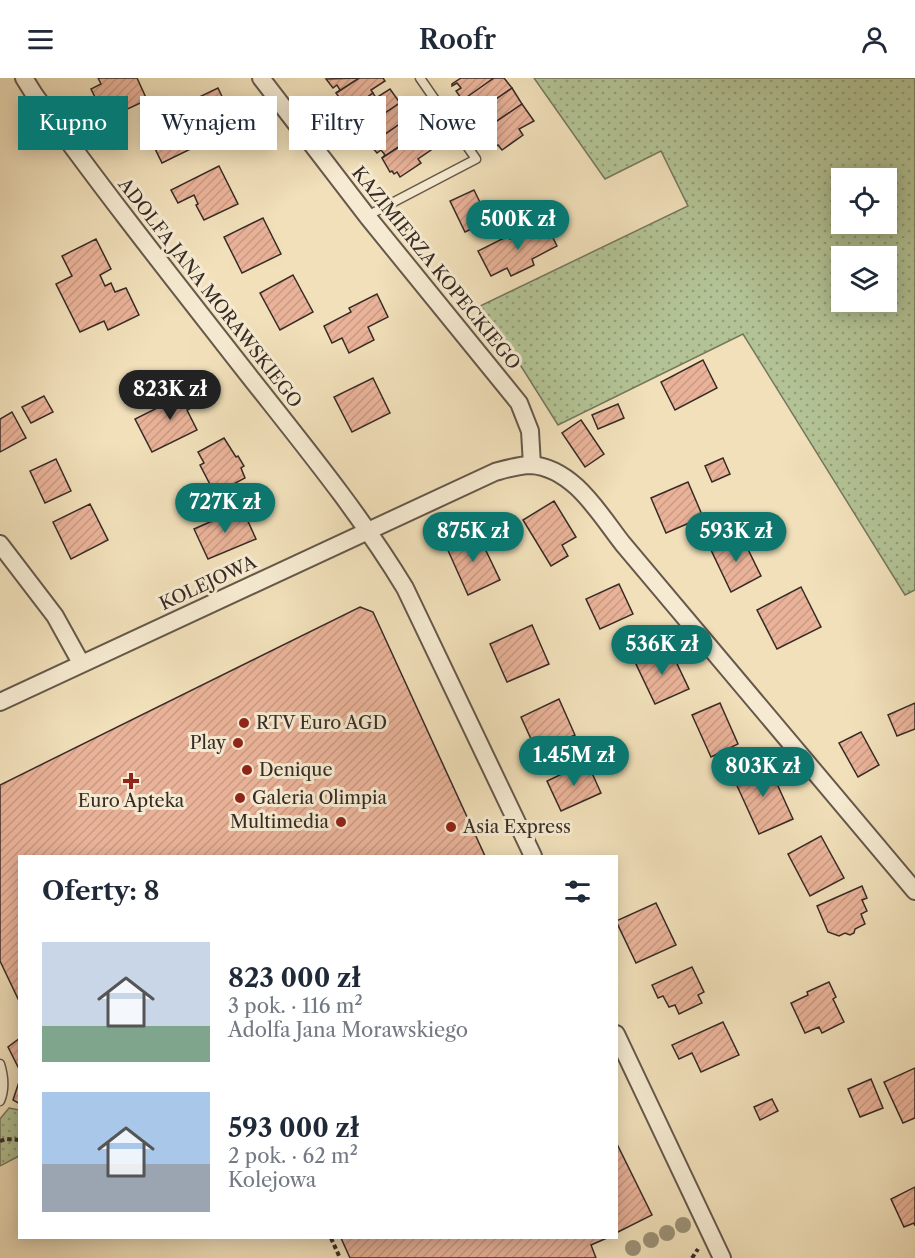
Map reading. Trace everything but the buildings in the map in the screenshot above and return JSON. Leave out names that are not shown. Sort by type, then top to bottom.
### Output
[{"type":"street","name":"ADOLFA JANA MORAWSKIEGO","points":[[24,78],[116,207],[303,445],[405,588],[532,855]]},
{"type":"street","name":"KAZIMIERZA KOPECKIEGO","points":[[261,78],[367,216],[519,403],[530,431],[531,465]]},
{"type":"street","name":"KOLEJOWA","points":[[0,702],[495,472],[531,465],[546,468],[566,478],[580,490],[915,891]]},
{"type":"street","points":[[0,544],[55,616],[81,663]]},
{"type":"street","points":[[618,1038],[721,1258]]},
{"type":"lane","points":[[367,216],[476,159],[420,78]]},
{"type":"lane","points":[[0,1064],[4,1090],[0,1101]]},
{"type":"path","points":[[0,1141],[18,1140]]},
{"type":"path","points":[[330,1239],[340,1258]]},
{"type":"green space","points":[[534,78],[915,78],[915,590],[905,595],[743,334],[558,425],[514,355],[478,307],[688,206],[661,151],[605,179]]},
{"type":"green space","points":[[9,1108],[18,1110],[18,1157],[0,1166],[0,1119]]},
{"type":"place","name":"RTV Euro AGD","points":[[244,723]]},
{"type":"place","name":"Play","points":[[238,743]]},
{"type":"place","name":"Denique","points":[[247,770]]},
{"type":"place","name":"Euro Apteka","points":[[131,781]]},
{"type":"place","name":"Galeria Olimpia","points":[[240,798]]},
{"type":"place","name":"Multimedia","points":[[341,822]]},
{"type":"place","name":"Asia Express","points":[[451,827]]}]
